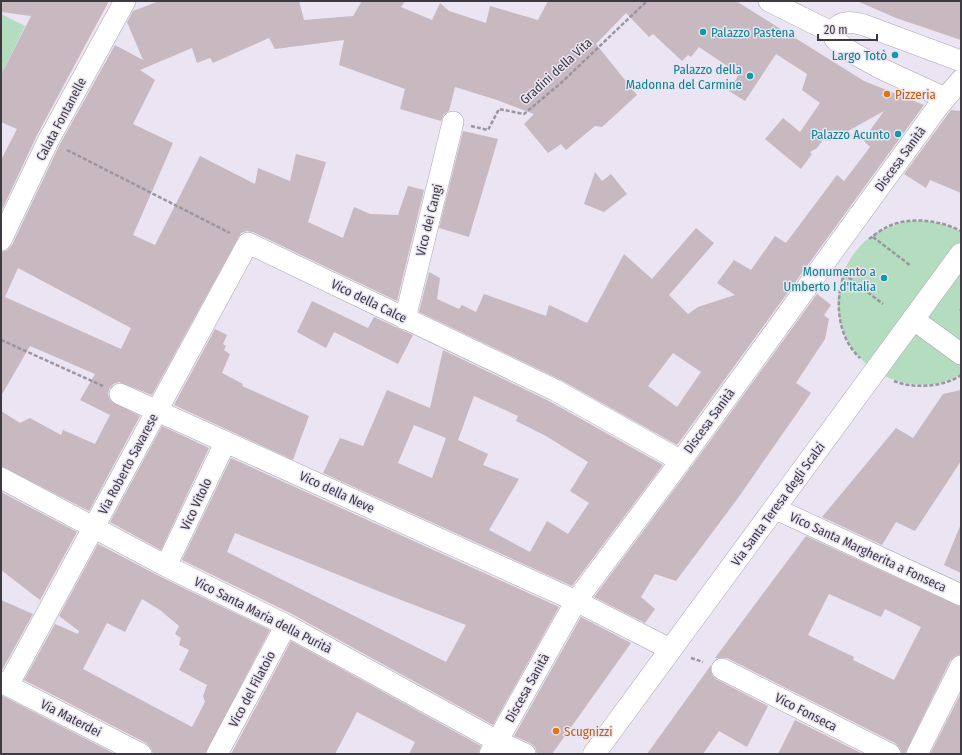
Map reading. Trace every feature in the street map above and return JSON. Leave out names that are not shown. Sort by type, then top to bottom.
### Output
[{"type":"main road","name":"Via Santa Teresa degli Scalzi","points":[[594,754],[670,649],[776,509],[961,254]]},
{"type":"street","name":"Calata Fontanelle","points":[[1,240],[48,141],[124,1]]},
{"type":"street","points":[[769,1],[833,33],[835,39],[844,48],[882,69],[945,98]]},
{"type":"street","points":[[833,33],[842,24],[848,22],[864,25],[959,70]]},
{"type":"street","name":"Discesa Sanità","points":[[493,747],[576,601],[681,461],[945,98],[959,70]]},
{"type":"street","name":"Vico dei Cangi","points":[[405,319],[453,122]]},
{"type":"street","name":"Vico della Calce","points":[[248,243],[555,390],[681,461]]},
{"type":"street","name":"Via Roberto Savarese","points":[[5,684],[94,528],[156,410],[248,243]]},
{"type":"street","points":[[913,319],[961,354]]},
{"type":"street","name":"Vico della Neve","points":[[120,394],[225,443],[310,479],[576,601],[670,649]]},
{"type":"street","name":"Vico Vitolo","points":[[166,566],[225,443]]},
{"type":"street","name":"Vico Santa Maria della Purità","points":[[1,478],[166,566],[286,625],[493,747],[525,754]]},
{"type":"street","name":"Vico Santa Margherita a Fonseca","points":[[776,509],[961,595]]},
{"type":"street","name":"Vico del Filatoio","points":[[217,754],[286,625]]},
{"type":"street","points":[[917,754],[961,666]]},
{"type":"street","name":"Vico Fonseca","points":[[722,669],[890,754]]},
{"type":"street","name":"Via Materdei","points":[[5,684],[141,754]]},
{"type":"path","name":"Gradini della Vita","points":[[453,122],[488,130],[499,109],[524,114],[561,83],[646,1]]},
{"type":"path","points":[[63,149],[248,243]]},
{"type":"path","points":[[864,244],[888,226],[909,221],[931,221],[952,226],[961,231]]},
{"type":"path","points":[[873,237],[911,266]]},
{"type":"path","points":[[847,267],[839,295],[839,317],[846,338],[858,356],[875,372],[898,383],[928,385],[955,379],[961,376]]},
{"type":"path","points":[[844,274],[883,304]]},
{"type":"path","points":[[1,340],[120,394]]},
{"type":"green space","points":[[1,14],[25,26],[1,75]]},
{"type":"green space","points":[[909,221],[936,223],[948,226],[961,232],[961,374],[950,380],[927,385],[893,380],[875,370],[860,357],[848,342],[841,323],[838,304],[840,283],[848,263],[863,243],[875,234]]},
{"type":"building","points":[[1,1],[109,1],[37,135],[1,212],[1,160],[17,129],[1,122],[1,75],[31,16],[1,12]]},
{"type":"building","points":[[159,1],[299,1],[304,20],[353,16],[362,1],[405,1],[401,7],[432,20],[440,3],[449,11],[486,23],[490,6],[538,20],[548,1],[736,1],[864,81],[924,105],[677,445],[561,380],[419,312],[429,272],[440,278],[437,299],[459,309],[462,305],[476,312],[484,294],[546,316],[549,305],[587,323],[624,254],[652,279],[696,228],[714,243],[669,295],[688,314],[698,307],[735,295],[717,283],[734,260],[751,270],[775,236],[786,243],[837,175],[844,181],[870,147],[863,140],[884,111],[830,141],[823,140],[817,148],[810,152],[812,154],[801,169],[765,139],[783,118],[800,132],[820,103],[802,90],[807,74],[776,54],[745,101],[729,91],[739,74],[699,47],[691,57],[688,55],[682,61],[653,34],[649,37],[626,13],[596,44],[637,95],[602,127],[595,126],[566,150],[561,144],[548,153],[524,124],[534,114],[497,100],[455,87],[449,111],[444,114],[441,121],[400,109],[405,89],[339,65],[344,40],[275,49],[269,38],[213,63],[210,58],[197,63],[192,48],[140,70],[155,80],[133,124],[173,143],[133,235],[155,245],[200,156],[255,184],[258,168],[290,181],[296,154],[326,162],[308,222],[343,238],[354,207],[370,214],[398,215],[408,186],[424,190],[397,301],[253,232],[247,231],[241,233],[152,395],[119,382],[113,384],[109,389],[108,395],[111,401],[140,416],[89,511],[1,466],[1,411],[20,423],[30,418],[61,435],[63,430],[95,444],[110,415],[80,400],[95,374],[30,346],[1,396],[1,252],[7,250],[12,245],[59,146],[115,45],[143,60],[127,22],[133,11]],"holes":[[[18,268],[131,328],[121,349],[5,297]],[[673,353],[701,372],[677,407],[648,386]]]},
{"type":"building","points":[[857,1],[961,1],[961,40],[896,18]]},
{"type":"building","points":[[951,110],[961,111],[961,193],[930,180],[926,188],[904,174]]},
{"type":"building","points":[[463,131],[498,139],[469,237],[439,228]]},
{"type":"building","points":[[595,172],[602,181],[611,174],[627,194],[604,212],[584,204]]},
{"type":"building","points":[[817,294],[831,305],[824,315],[829,319],[825,339],[796,383],[811,393],[738,498],[676,581],[655,574],[641,597],[655,609],[645,623],[594,597],[691,467]]},
{"type":"building","points":[[312,301],[368,328],[374,317],[413,335],[398,364],[334,332],[326,348],[297,332]]},
{"type":"building","points":[[215,329],[227,335],[223,344],[226,346],[224,350],[230,354],[222,373],[243,384],[242,386],[309,416],[293,460],[174,405]]},
{"type":"building","points":[[443,350],[549,401],[663,465],[572,586],[323,473],[340,438],[363,446],[387,390],[430,408]],"holes":[[[474,396],[518,416],[516,421],[546,436],[588,462],[570,491],[589,503],[568,534],[547,521],[530,552],[489,530],[519,479],[483,465],[488,454],[458,440]],[[414,425],[446,438],[432,478],[398,463]]]},
{"type":"building","points":[[961,390],[961,461],[915,531],[896,522],[882,545],[822,517],[896,428],[913,438],[943,394]]},
{"type":"building","points":[[162,426],[209,448],[161,550],[110,522]]},
{"type":"building","points":[[231,458],[559,607],[493,725],[292,614],[182,560]],"holes":[[[235,533],[466,625],[446,662],[227,552]]]},
{"type":"building","points":[[1,492],[77,532],[40,600],[1,570]]},
{"type":"building","points":[[961,524],[961,573],[944,565]]},
{"type":"building","points":[[806,536],[961,607],[961,654],[955,656],[950,661],[905,754],[902,754],[900,748],[895,743],[727,658],[715,658]],"holes":[[[829,594],[881,617],[885,609],[921,627],[894,680],[853,660],[854,657],[808,635]]]},
{"type":"building","points":[[98,544],[161,577],[270,630],[205,754],[153,754],[151,748],[146,743],[24,680],[55,624],[78,634],[79,631],[59,616]],"holes":[[[142,599],[160,610],[179,626],[175,634],[181,638],[179,645],[189,650],[179,670],[207,685],[203,696],[205,702],[192,727],[83,669],[107,623],[125,632]]]},
{"type":"building","points":[[1,600],[33,614],[2,670],[1,670]]},
{"type":"building","points":[[581,617],[631,643],[552,754],[537,754],[535,747],[530,743],[514,736]]},
{"type":"building","points":[[291,641],[481,746],[478,754],[409,754],[415,742],[357,712],[335,754],[231,754]]},
{"type":"building","points":[[711,665],[712,675],[716,679],[768,706],[747,747],[719,731],[703,754],[647,754]]},
{"type":"building","points":[[961,693],[961,754],[930,754]]},
{"type":"building","points":[[1,695],[115,754],[1,754]]},
{"type":"building","points":[[795,720],[863,754],[778,754]]},
{"type":"place","name":"Palazzo Pastena","points":[[703,32]]},
{"type":"place","name":"Largo Totò","points":[[895,55]]},
{"type":"place","name":"Palazzo della Madonna del Carmine","points":[[750,76]]},
{"type":"place","name":"Pizzeria","points":[[887,94]]},
{"type":"place","name":"Palazzo Acunto","points":[[898,134]]},
{"type":"place","name":"Monumento a Umberto I d'Italia","points":[[884,278]]},
{"type":"place","name":"Scugnizzi","points":[[556,731]]}]
